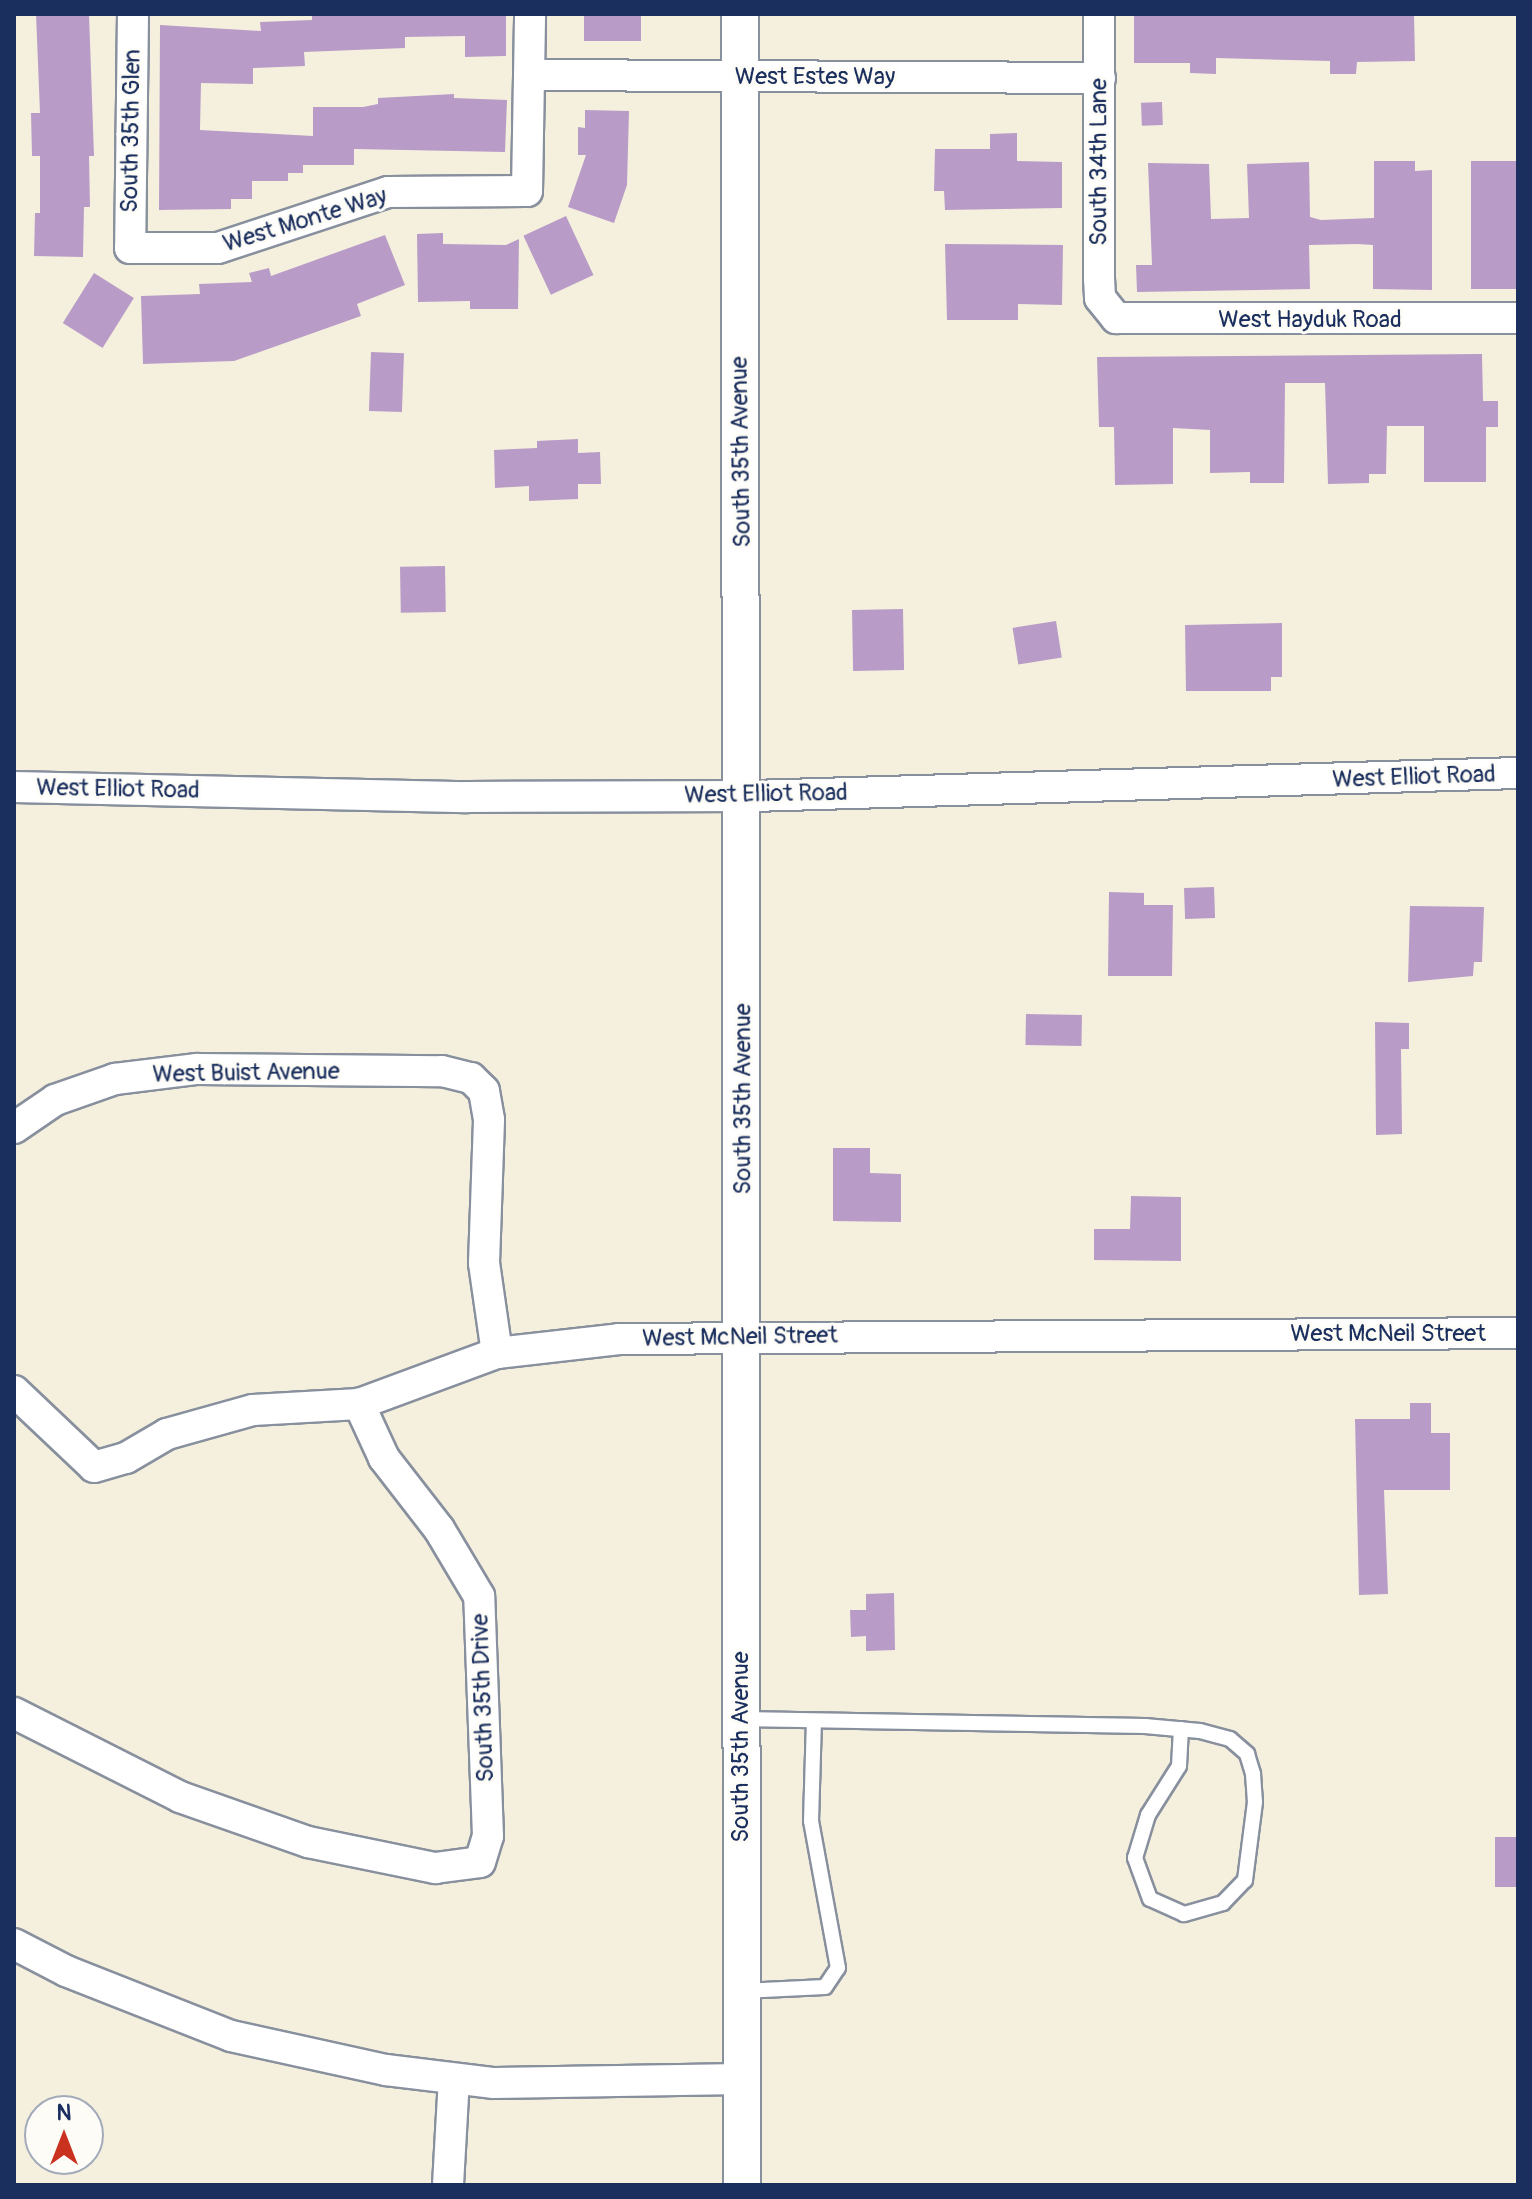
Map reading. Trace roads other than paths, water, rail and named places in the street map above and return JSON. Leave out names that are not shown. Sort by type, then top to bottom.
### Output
[{"type":"street","name":"South 35th Glen","points":[[130,248],[133,14]]},
{"type":"street","points":[[529,75],[530,14]]},
{"type":"street","name":"South 35th Avenue","points":[[740,14],[745,796],[740,1719],[742,2185]]},
{"type":"street","name":"South 34th Lane","points":[[1099,14],[1098,266],[1106,309]]},
{"type":"street","name":"West Monte Way","points":[[130,248],[218,248],[388,192],[527,191],[529,75]]},
{"type":"street","name":"West Estes Way","points":[[529,75],[1100,78]]},
{"type":"street","name":"West Hayduk Road","points":[[1106,309],[1132,320],[1518,318]]},
{"type":"street","name":"West Elliot Road","points":[[14,787],[467,797],[745,796],[1518,773]]},
{"type":"street","name":"West Buist Avenue","points":[[14,1128],[55,1100],[115,1079],[197,1069],[442,1071],[471,1078],[484,1091],[489,1120],[484,1263],[497,1353]]},
{"type":"street","name":"West McNeil Street","points":[[14,1391],[94,1467],[126,1458],[167,1434],[253,1410],[359,1404],[497,1353],[619,1339],[1518,1333]]},
{"type":"street","name":"South 35th Drive","points":[[14,1713],[180,1797],[308,1842],[435,1868],[480,1862],[488,1836],[479,1596],[439,1529],[384,1458],[359,1404]]},
{"type":"street","points":[[18,1956],[66,1971],[231,2036],[386,2070],[494,2083],[742,2079]]},
{"type":"street","points":[[448,2185],[454,2079]]},
{"type":"lane","points":[[740,1719],[1181,1729],[1230,1739],[1247,1754],[1255,1802],[1245,1880],[1223,1903],[1184,1914],[1150,1899],[1135,1858],[1148,1815],[1179,1766],[1181,1729]]},
{"type":"lane","points":[[741,1991],[825,1987],[838,1968],[811,1821],[814,1721]]}]
